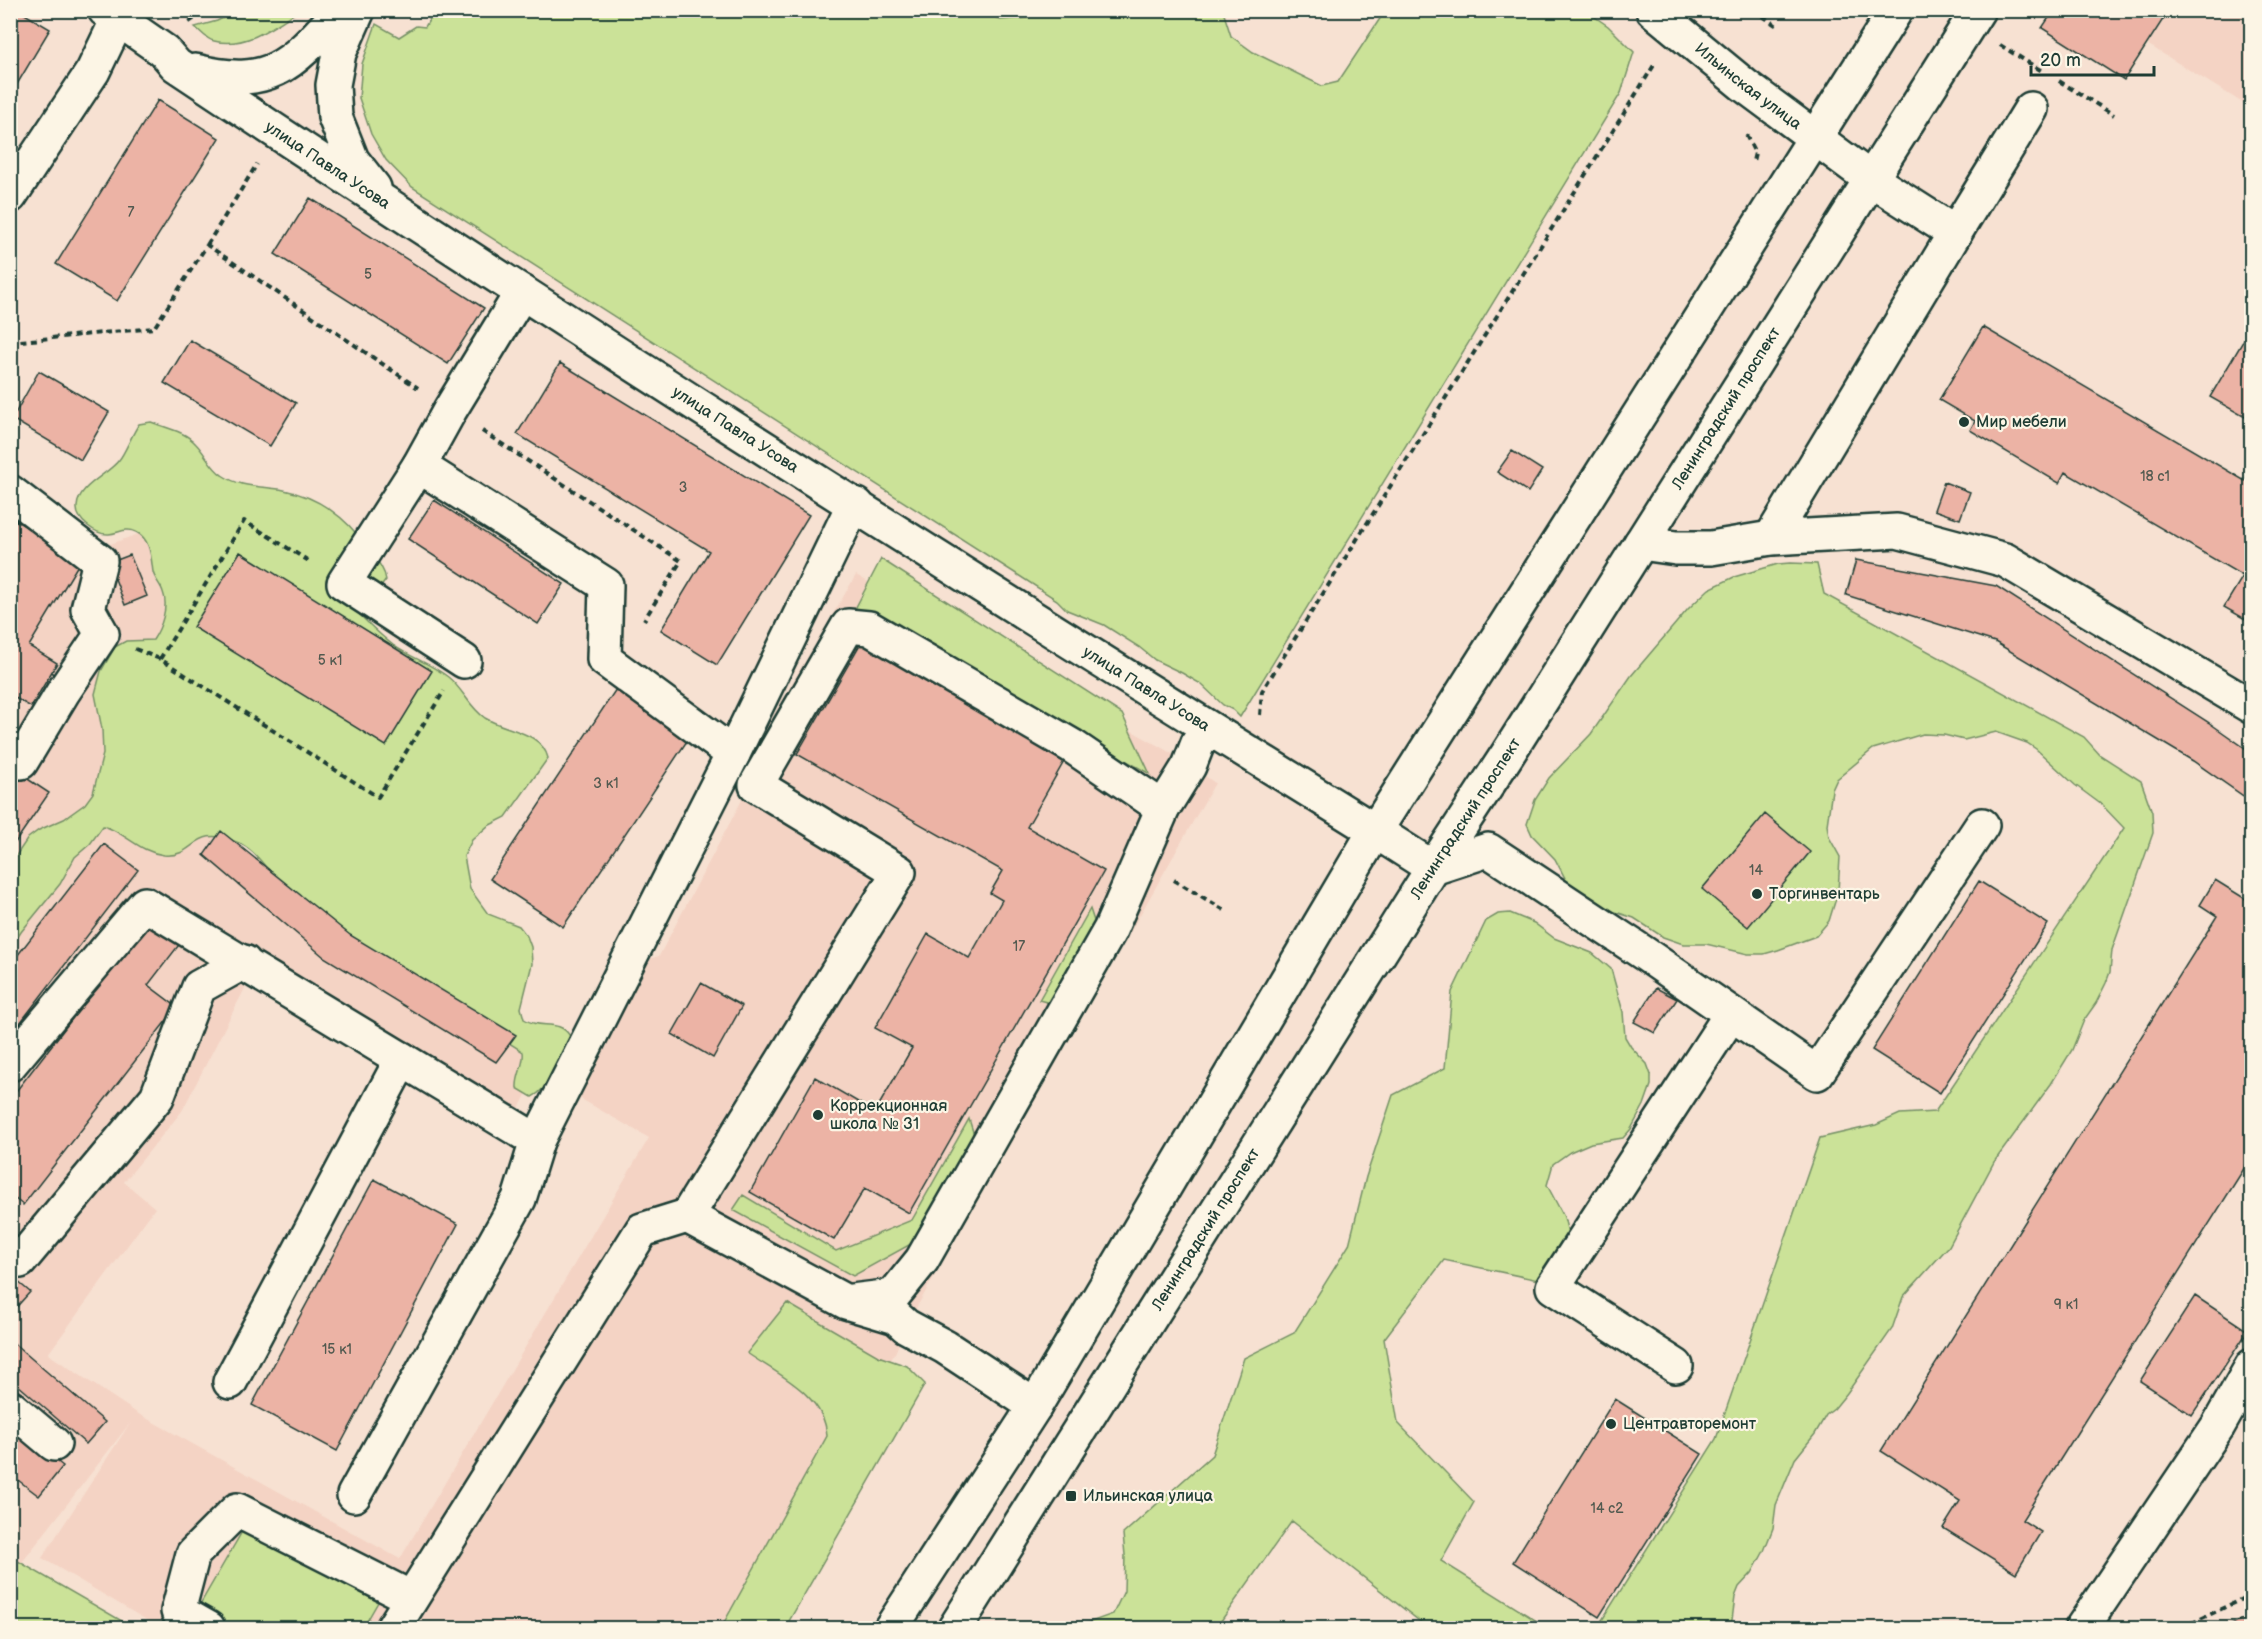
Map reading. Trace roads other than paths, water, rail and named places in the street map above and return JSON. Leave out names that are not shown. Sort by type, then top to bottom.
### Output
[{"type":"main road","points":[[176,65],[223,78],[241,78],[275,70],[289,63],[301,53],[341,10]]},
{"type":"main road","points":[[358,10],[339,53],[333,86],[335,117],[352,160],[374,189],[401,215]]},
{"type":"main road","name":"Ильинская улица","points":[[1653,10],[1744,85],[1872,180],[1955,233]]},
{"type":"main road","points":[[891,1629],[1035,1406],[1375,831],[1896,10]]},
{"type":"main road","name":"Ленинградский проспект","points":[[955,1629],[1433,868],[1978,10]]},
{"type":"main road","points":[[12,189],[93,71],[112,15]]},
{"type":"main road","name":"улица Павла Усова","points":[[112,15],[164,51],[176,65],[401,215],[1208,729],[1433,868]]},
{"type":"main road","points":[[1771,538],[2031,109]]},
{"type":"main road","points":[[464,661],[344,583],[419,466],[450,410],[522,292]]},
{"type":"main road","points":[[419,466],[606,585],[604,659],[733,754]]},
{"type":"main road","points":[[10,492],[100,561],[88,609],[102,634],[63,692],[21,762],[10,755]]},
{"type":"main road","points":[[354,1496],[519,1199],[537,1141],[733,754],[848,516],[857,505]]},
{"type":"main road","points":[[1641,543],[1676,548],[1711,548],[1771,538],[1897,531],[2006,560],[2252,707]]},
{"type":"main road","points":[[393,1629],[642,1230],[687,1216],[899,873],[756,785],[848,626],[869,628],[1072,746],[1163,808]]},
{"type":"main road","points":[[846,1302],[893,1296],[921,1260],[1110,930],[1163,808],[1189,766],[1198,743],[1208,729]]},
{"type":"main road","points":[[1433,868],[1488,850],[1646,954],[1817,1073],[1982,825]]},
{"type":"main road","points":[[10,1064],[145,904],[537,1141]]},
{"type":"main road","points":[[10,1253],[20,1261],[157,1097],[199,987],[244,962]]},
{"type":"main road","points":[[1676,1366],[1553,1287],[1731,1014]]},
{"type":"main road","points":[[230,1382],[402,1059]]},
{"type":"main road","points":[[687,1216],[846,1302],[896,1317],[906,1326],[945,1347],[1035,1406]]},
{"type":"main road","points":[[2082,1629],[2218,1426],[2252,1366]]},
{"type":"main road","points":[[10,1407],[54,1444]]},
{"type":"main road","points":[[208,1629],[178,1611],[193,1554],[237,1510],[411,1598]]},
{"type":"place","name":"Мир мебели","points":[[1964,422]]},
{"type":"place","name":"Торгинвентарь","points":[[1757,894]]},
{"type":"place","name":"Коррекционная школа № 31","points":[[818,1115]]},
{"type":"place","name":"Центравторемонт","points":[[1611,1424]]},
{"type":"place","name":"Ильинская улица","points":[[1071,1496]]}]
